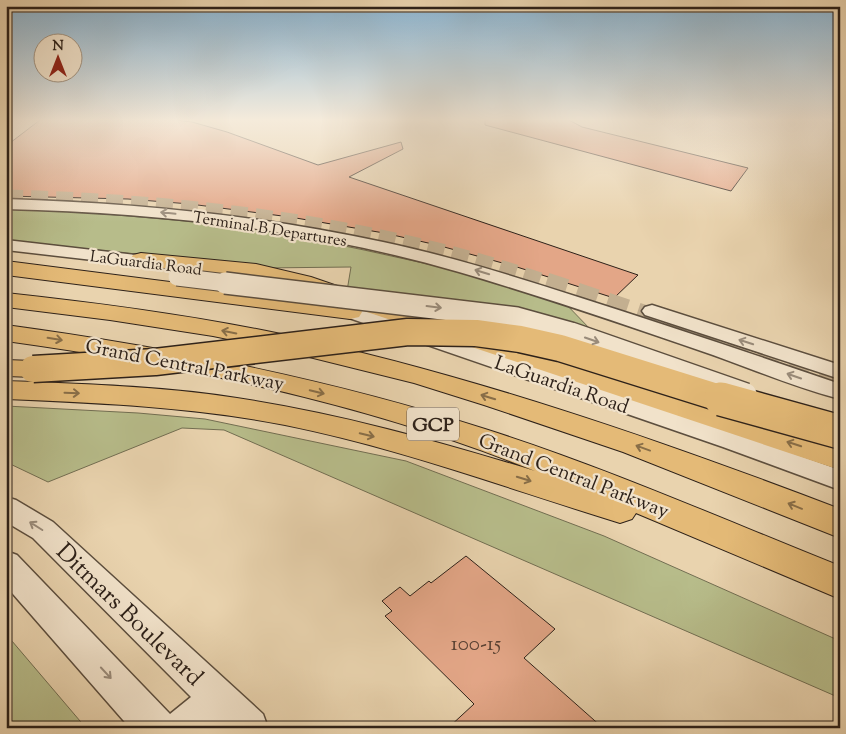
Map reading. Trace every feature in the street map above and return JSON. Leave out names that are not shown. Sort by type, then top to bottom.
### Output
[{"type":"highway","points":[[142,260],[256,271],[303,282],[412,320],[840,460]]},
{"type":"highway","points":[[6,268],[350,312]]},
{"type":"highway","name":"Grand Central Parkway","points":[[6,300],[113,313],[228,332],[283,343],[403,373],[524,408],[596,432],[756,490],[840,524]]},
{"type":"highway","points":[[6,368],[33,369],[155,362],[408,332],[476,332],[560,348],[701,393],[840,430]]},
{"type":"highway","name":"Grand Central Parkway","points":[[6,333],[110,348],[216,368],[296,386],[414,418],[546,462],[840,583]]},
{"type":"highway","points":[[6,390],[172,399],[238,407],[309,421],[383,439],[524,479],[673,526],[840,583]]},
{"type":"street","name":"Terminal B Departures","points":[[6,204],[149,211],[294,229],[409,253],[528,287],[659,330],[839,381]]},
{"type":"street","name":"LaGuardia Road","points":[[6,245],[142,260],[217,271],[253,280],[732,441],[840,480]]},
{"type":"street","name":"LaGuardia Road","points":[[6,257],[482,312],[535,322],[704,378],[840,430]]},
{"type":"street","points":[[627,304],[792,357],[839,381]]},
{"type":"street","name":"Ditmars Boulevard","points":[[6,508],[43,530],[248,728]]},
{"type":"street","points":[[6,564],[156,728]]},
{"type":"street","points":[[184,728],[218,698]]},
{"type":"green space","points":[[6,209],[48,209],[208,223],[282,233],[364,250],[491,278],[562,300],[592,331],[565,361],[347,291],[351,267],[262,268],[6,240]]},
{"type":"green space","points":[[6,406],[138,413],[205,419],[406,461],[604,536],[840,641],[840,698],[224,430],[182,428],[48,482],[6,462]]},
{"type":"green space","points":[[6,634],[86,728],[6,728]]},
{"type":"building","points":[[6,154],[288,154],[318,165],[357,154],[393,154],[349,177],[638,275],[614,298],[517,267],[437,245],[384,233],[290,217],[190,204],[128,199],[6,196]]},
{"type":"building","points":[[594,154],[692,154],[748,168],[731,191]]},
{"type":"building","points":[[466,556],[555,629],[524,658],[603,728],[448,728],[474,704],[385,616],[392,611],[382,601],[400,587],[410,596],[429,581],[431,583]]},
{"type":"tunnel","points":[[6,198],[144,205],[281,220],[417,246],[484,263],[549,284]]},
{"type":"tunnel","points":[[546,283],[837,379]]}]
